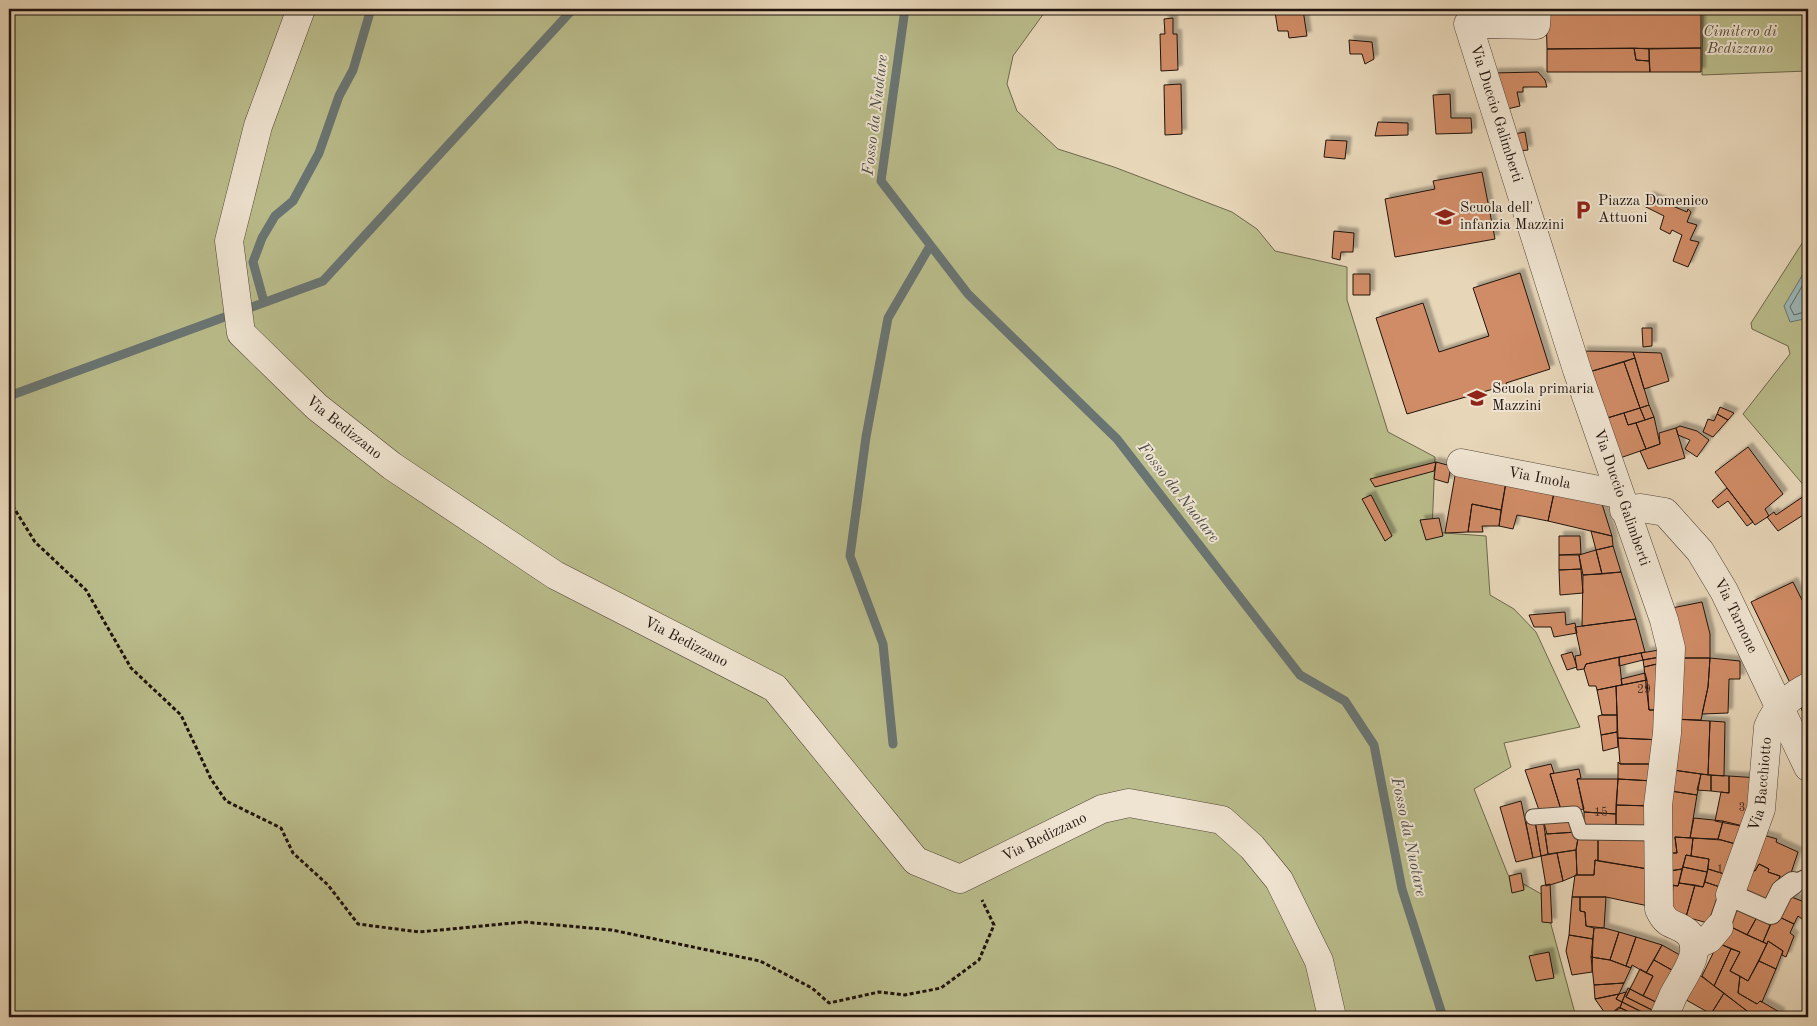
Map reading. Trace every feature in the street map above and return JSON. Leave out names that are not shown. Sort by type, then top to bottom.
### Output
[{"type":"street","name":"Via Bedizzano","points":[[301,9],[258,126],[229,241],[241,333],[317,407],[384,460],[555,575],[775,688],[916,861],[960,879],[1102,808],[1129,804],[1222,820],[1252,847],[1279,880],[1319,961],[1332,1017]]},
{"type":"street","name":"Via Duccio Galimberti","points":[[1537,9],[1536,25],[1468,24],[1544,269],[1622,502],[1664,620],[1671,648],[1667,734],[1658,805],[1659,910],[1664,921],[1687,932],[1692,957]]},
{"type":"street","name":"Via Imola","points":[[1460,463],[1622,502]]},
{"type":"street","name":"Via Tarnone","points":[[1622,502],[1641,508],[1665,512],[1700,551],[1724,591],[1808,767]]},
{"type":"street","name":"Via Bacchiotto","points":[[1719,927],[1761,810],[1768,727],[1772,718],[1795,693],[1808,687]]},
{"type":"street","points":[[1730,895],[1771,913],[1782,890],[1801,880]]},
{"type":"street","points":[[1664,1017],[1692,957],[1719,927]]},
{"type":"lane","points":[[1533,818],[1574,814],[1580,832],[1657,833]]},
{"type":"path","points":[[9,500],[35,542],[86,590],[131,668],[181,716],[211,779],[226,801],[281,828],[293,853],[328,885],[358,924],[419,932],[524,922],[612,930],[760,961],[812,988],[829,1002],[879,992],[905,995],[941,988],[979,960],[994,925],[980,896],[960,879]]},
{"type":"green space","points":[[9,9],[1047,9],[1013,56],[1007,84],[1017,111],[1058,149],[1114,167],[1232,212],[1257,229],[1275,251],[1347,267],[1347,300],[1388,432],[1435,457],[1432,532],[1486,536],[1490,595],[1514,609],[1536,632],[1580,727],[1504,743],[1511,767],[1474,789],[1508,875],[1543,895],[1576,1017],[9,1017]]},
{"type":"green space","name":"Cimitero di Bedizzano","points":[[1703,9],[1808,9],[1808,71],[1702,75]]},
{"type":"green space","points":[[1808,234],[1808,486],[1806,488],[1743,414],[1790,354],[1788,346],[1752,329],[1751,323]]},
{"type":"water","points":[[1806,269],[1808,269],[1808,313],[1804,319],[1790,322],[1784,306]]},
{"type":"building","points":[[1546,9],[1701,9],[1701,48],[1547,49]]},
{"type":"building","points":[[1303,10],[1307,36],[1289,38],[1288,31],[1278,31],[1275,12]]},
{"type":"building","points":[[1173,18],[1173,34],[1177,34],[1178,70],[1161,71],[1160,34],[1165,34],[1164,19]]},
{"type":"building","points":[[1349,40],[1372,42],[1374,59],[1365,64],[1362,54],[1350,54]]},
{"type":"building","points":[[1634,48],[1649,49],[1649,61],[1636,60]]},
{"type":"building","points":[[1634,48],[1636,60],[1649,61],[1650,72],[1547,72],[1547,49]]},
{"type":"building","points":[[1701,48],[1701,72],[1650,72],[1649,49]]},
{"type":"building","points":[[1538,72],[1545,80],[1547,87],[1523,87],[1523,92],[1517,92],[1520,106],[1503,110],[1493,73]]},
{"type":"building","points":[[1181,84],[1182,134],[1165,135],[1164,85]]},
{"type":"building","points":[[1450,94],[1451,118],[1471,118],[1472,133],[1436,134],[1433,95]]},
{"type":"building","points":[[1378,122],[1408,123],[1408,135],[1375,136]]},
{"type":"building","points":[[1525,132],[1528,150],[1518,151],[1514,134]]},
{"type":"building","points":[[1326,140],[1347,141],[1345,159],[1324,157]]},
{"type":"building","points":[[1482,172],[1495,239],[1395,257],[1385,199],[1435,189],[1433,181]]},
{"type":"building","points":[[1649,196],[1687,212],[1688,209],[1691,212],[1687,222],[1697,225],[1690,240],[1699,242],[1688,267],[1673,261],[1682,235],[1672,230],[1670,234],[1660,229],[1664,216],[1644,206]]},
{"type":"building","points":[[1334,231],[1354,233],[1353,252],[1341,252],[1340,260],[1332,258]]},
{"type":"building","points":[[1520,273],[1550,369],[1506,383],[1507,385],[1407,414],[1376,318],[1423,303],[1439,352],[1489,336],[1473,288]]},
{"type":"building","points":[[1353,274],[1370,274],[1370,295],[1353,295]]},
{"type":"building","points":[[1642,328],[1652,328],[1652,346],[1643,347]]},
{"type":"building","points":[[1582,351],[1633,352],[1635,358],[1589,372]]},
{"type":"building","points":[[1633,352],[1661,353],[1669,381],[1644,389]]},
{"type":"building","points":[[1635,358],[1649,405],[1640,408],[1624,362]]},
{"type":"building","points":[[1624,362],[1640,408],[1604,419],[1589,372]]},
{"type":"building","points":[[1649,405],[1654,417],[1645,420],[1640,408]]},
{"type":"building","points":[[1720,407],[1734,413],[1728,420],[1717,414]]},
{"type":"building","points":[[1640,408],[1645,420],[1628,425],[1624,413]]},
{"type":"building","points":[[1624,413],[1628,425],[1636,423],[1646,449],[1617,459],[1604,419]]},
{"type":"building","points":[[1717,414],[1728,420],[1713,437],[1703,432],[1708,419],[1714,421]]},
{"type":"building","points":[[1654,417],[1660,444],[1646,449],[1636,423]]},
{"type":"building","points":[[1680,426],[1697,431],[1709,440],[1697,457],[1685,449],[1690,440],[1678,435],[1676,428]]},
{"type":"building","points":[[1676,428],[1685,458],[1648,469],[1640,451],[1660,444],[1659,433]]},
{"type":"building","points":[[1748,447],[1783,494],[1765,509],[1769,516],[1755,525],[1715,472]]},
{"type":"building","points":[[1436,462],[1451,466],[1448,483],[1434,479]]},
{"type":"building","points":[[1436,462],[1434,471],[1375,487],[1370,479]]},
{"type":"building","points":[[1456,470],[1506,482],[1501,510],[1472,504],[1468,532],[1445,533]]},
{"type":"building","points":[[1506,482],[1554,493],[1548,521],[1517,515],[1513,529],[1499,526]]},
{"type":"building","points":[[1727,488],[1753,522],[1747,526],[1728,501],[1718,508],[1712,501]]},
{"type":"building","points":[[1554,493],[1602,504],[1612,536],[1548,521]]},
{"type":"building","points":[[1371,495],[1392,536],[1385,541],[1362,499]]},
{"type":"building","points":[[1804,496],[1808,501],[1808,512],[1778,531],[1767,517],[1774,512],[1776,515]]},
{"type":"building","points":[[1472,504],[1501,510],[1499,526],[1482,526],[1483,532],[1468,532]]},
{"type":"building","points":[[1439,518],[1443,536],[1426,540],[1420,520]]},
{"type":"building","points":[[1591,531],[1612,536],[1613,546],[1596,550]]},
{"type":"building","points":[[1559,536],[1580,536],[1581,554],[1559,555]]},
{"type":"building","points":[[1613,546],[1621,572],[1602,574],[1596,550]]},
{"type":"building","points":[[1596,550],[1602,574],[1583,575],[1579,555]]},
{"type":"building","points":[[1559,555],[1579,555],[1581,569],[1559,570]]},
{"type":"building","points":[[1581,569],[1583,593],[1560,595],[1559,570]]},
{"type":"building","points":[[1621,572],[1636,619],[1582,626],[1583,575]]},
{"type":"building","points":[[1793,582],[1802,600],[1807,598],[1808,600],[1808,677],[1791,685],[1751,602]]},
{"type":"building","points":[[1702,602],[1710,634],[1710,658],[1679,658],[1672,608]]},
{"type":"building","points":[[1565,612],[1566,625],[1575,623],[1577,633],[1554,637],[1551,627],[1534,627],[1529,615]]},
{"type":"building","points":[[1636,619],[1645,652],[1586,664],[1584,669],[1577,670],[1575,656],[1581,655],[1575,627]]},
{"type":"building","points":[[1659,650],[1660,657],[1643,660],[1641,653]]},
{"type":"building","points":[[1572,652],[1577,667],[1567,670],[1561,655]]},
{"type":"building","points":[[1641,653],[1643,660],[1619,666],[1619,657]]},
{"type":"building","points":[[1619,657],[1622,685],[1597,690],[1596,686],[1589,686],[1584,669],[1586,664]]},
{"type":"building","points":[[1660,657],[1661,663],[1644,667],[1643,660]]},
{"type":"building","points":[[1679,658],[1710,658],[1708,687],[1701,720],[1672,719]]},
{"type":"building","points":[[1710,658],[1740,661],[1740,679],[1729,679],[1728,713],[1702,714],[1708,687]]},
{"type":"building","points":[[1661,663],[1663,710],[1649,710],[1644,667]]},
{"type":"building","points":[[1645,673],[1647,680],[1622,685],[1621,679]]},
{"type":"building","points":[[1647,680],[1649,710],[1663,710],[1662,740],[1618,738],[1616,686]]},
{"type":"building","points":[[1616,686],[1617,715],[1602,715],[1597,690]]},
{"type":"building","points":[[1808,705],[1808,723],[1801,708]]},
{"type":"building","points":[[1617,715],[1617,732],[1601,735],[1598,716]]},
{"type":"building","points":[[1672,719],[1710,721],[1708,775],[1666,769]]},
{"type":"building","points":[[1710,721],[1725,722],[1724,776],[1708,775]]},
{"type":"building","points":[[1617,732],[1618,747],[1603,751],[1601,735]]},
{"type":"building","points":[[1618,738],[1662,740],[1659,764],[1620,764]]},
{"type":"building","points":[[1618,762],[1620,764],[1654,764],[1653,781],[1618,779]]},
{"type":"building","points":[[1551,764],[1554,773],[1550,774],[1562,813],[1540,813],[1525,770]]},
{"type":"building","points":[[1579,769],[1581,778],[1577,779],[1584,809],[1562,813],[1550,774]]},
{"type":"building","points":[[1666,769],[1701,774],[1697,795],[1664,790]]},
{"type":"building","points":[[1701,774],[1711,775],[1711,791],[1697,790]]},
{"type":"building","points":[[1711,775],[1729,776],[1729,793],[1711,791]]},
{"type":"building","points":[[1729,776],[1759,778],[1751,828],[1715,821],[1721,792],[1729,793]]},
{"type":"building","points":[[1577,779],[1618,779],[1616,814],[1584,812]]},
{"type":"building","points":[[1618,779],[1653,781],[1652,806],[1616,805]]},
{"type":"building","points":[[1664,790],[1697,795],[1690,838],[1675,837],[1677,853],[1662,853]]},
{"type":"building","points":[[1521,801],[1533,858],[1516,862],[1500,807]]},
{"type":"building","points":[[1616,805],[1652,806],[1651,829],[1616,828]]},
{"type":"building","points":[[1584,812],[1616,814],[1616,828],[1584,827]]},
{"type":"building","points":[[1571,817],[1577,832],[1547,834],[1543,819]]},
{"type":"building","points":[[1694,818],[1723,821],[1718,839],[1690,838]]},
{"type":"building","points":[[1543,819],[1548,854],[1541,856],[1535,821]]},
{"type":"building","points":[[1535,821],[1541,856],[1533,858],[1526,823]]},
{"type":"building","points":[[1723,821],[1751,828],[1743,846],[1718,839]]},
{"type":"building","points":[[1577,832],[1576,850],[1548,854],[1545,834]]},
{"type":"building","points":[[1756,833],[1777,839],[1776,842],[1798,852],[1790,876],[1779,879],[1780,876],[1768,872],[1769,869],[1759,864],[1755,871],[1746,867]]},
{"type":"building","points":[[1675,837],[1693,838],[1691,856],[1686,855],[1682,869],[1663,872],[1662,853],[1677,853]]},
{"type":"building","points":[[1578,838],[1598,839],[1598,861],[1595,860],[1594,875],[1577,875],[1576,850]]},
{"type":"building","points":[[1693,838],[1721,840],[1743,846],[1734,877],[1708,869],[1709,859],[1691,856]]},
{"type":"building","points":[[1598,839],[1655,840],[1654,870],[1598,861]]},
{"type":"building","points":[[1576,850],[1577,875],[1563,881],[1557,853]]},
{"type":"building","points":[[1557,853],[1563,881],[1546,886],[1541,856]]},
{"type":"building","points":[[1686,855],[1709,859],[1707,872],[1683,867]]},
{"type":"building","points":[[1595,860],[1654,870],[1653,907],[1606,897],[1572,897],[1575,875],[1594,875]]},
{"type":"building","points":[[1759,864],[1769,869],[1768,872],[1780,876],[1768,907],[1734,892],[1746,867],[1755,871]]},
{"type":"building","points":[[1683,867],[1707,872],[1703,887],[1679,883]]},
{"type":"building","points":[[1682,869],[1678,886],[1663,885],[1663,872]]},
{"type":"building","points":[[1708,869],[1734,877],[1729,890],[1705,882]]},
{"type":"building","points":[[1521,873],[1524,890],[1512,893],[1509,876]]},
{"type":"building","points":[[1705,882],[1729,890],[1715,925],[1686,917],[1695,885],[1703,887]]},
{"type":"building","points":[[1679,883],[1695,885],[1686,917],[1671,913],[1673,885],[1678,886]]},
{"type":"building","points":[[1550,884],[1552,923],[1542,922],[1541,886]]},
{"type":"building","points":[[1786,895],[1807,903],[1802,919],[1798,916],[1794,924],[1775,915]]},
{"type":"building","points":[[1572,897],[1580,897],[1580,911],[1585,912],[1586,926],[1594,928],[1593,939],[1569,935]]},
{"type":"building","points":[[1580,897],[1606,897],[1604,928],[1586,926],[1585,912],[1580,911]]},
{"type":"building","points":[[1736,906],[1757,917],[1747,935],[1727,925]]},
{"type":"building","points":[[1775,915],[1794,924],[1790,933],[1794,936],[1786,957],[1782,955],[1783,951],[1768,941],[1767,944],[1763,942]]},
{"type":"building","points":[[1757,917],[1770,925],[1763,942],[1747,935]]},
{"type":"building","points":[[1727,925],[1767,944],[1748,981],[1730,971],[1740,952],[1718,943]]},
{"type":"building","points":[[1594,928],[1604,928],[1619,932],[1610,960],[1591,957]]},
{"type":"building","points":[[1619,932],[1636,937],[1626,966],[1610,960]]},
{"type":"building","points":[[1569,935],[1593,939],[1592,972],[1572,975],[1566,951]]},
{"type":"building","points":[[1636,937],[1662,945],[1646,973],[1632,965],[1631,968],[1626,966]]},
{"type":"building","points":[[1768,941],[1783,951],[1776,969],[1759,961]]},
{"type":"building","points":[[1718,943],[1731,949],[1714,986],[1702,976]]},
{"type":"building","points":[[1662,945],[1687,959],[1679,974],[1654,960]]},
{"type":"building","points":[[1731,949],[1740,952],[1730,971],[1740,976],[1738,993],[1757,1004],[1760,1001],[1781,1013],[1777,1017],[1755,1017],[1714,986]]},
{"type":"building","points":[[1549,952],[1554,978],[1536,981],[1529,956]]},
{"type":"building","points":[[1591,957],[1610,960],[1631,968],[1624,983],[1594,985]]},
{"type":"building","points":[[1654,960],[1679,974],[1662,1005],[1643,996],[1653,976],[1646,973]]},
{"type":"building","points":[[1759,961],[1776,969],[1762,1002],[1760,1001],[1757,1004],[1738,993],[1740,976],[1748,981]]},
{"type":"building","points":[[1640,969],[1653,976],[1643,996],[1630,989]]},
{"type":"building","points":[[1694,971],[1724,993],[1711,1014],[1681,997]]},
{"type":"building","points":[[1624,983],[1619,994],[1595,999],[1594,985]]},
{"type":"building","points":[[1628,988],[1630,989],[1626,997],[1658,1013],[1652,1017],[1622,1002]]},
{"type":"building","points":[[1630,989],[1662,1005],[1658,1013],[1626,997]]},
{"type":"building","points":[[1626,992],[1622,1002],[1616,999],[1619,994]]},
{"type":"building","points":[[1724,993],[1752,1015],[1751,1017],[1718,1017],[1711,1014]]},
{"type":"building","points":[[1619,994],[1616,999],[1622,1002],[1620,1008],[1607,1016],[1595,999]]},
{"type":"building","points":[[1622,1002],[1652,1017],[1642,1017],[1620,1008]]},
{"type":"building","points":[[1619,1007],[1629,1012],[1628,1017],[1607,1017]]},
{"type":"waterway","points":[[264,302],[253,262],[262,238],[275,216],[293,201],[319,153],[339,96],[353,70],[371,9]]},
{"type":"waterway","points":[[9,396],[323,281],[573,9]]},
{"type":"waterway","name":"Fosso da Nuotare","points":[[905,9],[881,181],[968,294],[1117,439],[1300,675],[1345,701],[1374,745],[1402,889],[1443,1017]]},
{"type":"waterway","points":[[893,744],[883,644],[850,556],[866,437],[888,318],[930,246]]},
{"type":"place","name":"Piazza Domenico Attuoni","points":[[1583,210]]},
{"type":"place","name":"Scuola dell' infanzia Mazzini","points":[[1445,217]]},
{"type":"place","name":"Scuola primaria Mazzini","points":[[1477,398]]}]
